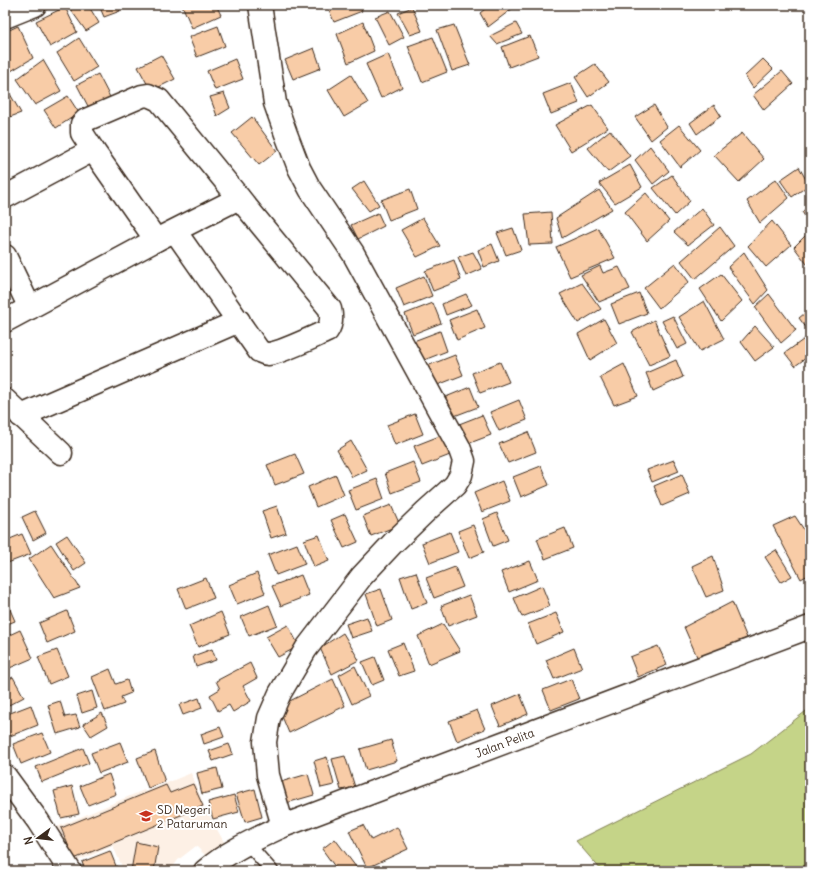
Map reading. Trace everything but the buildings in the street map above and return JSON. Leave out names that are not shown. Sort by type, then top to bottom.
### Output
[{"type":"street","points":[[5,17],[35,5]]},
{"type":"street","points":[[260,5],[275,103],[299,168],[310,189],[353,253],[459,447],[464,461],[461,475],[455,485],[393,543],[362,576],[306,649],[280,693],[269,718],[265,742],[268,775],[283,826]]},
{"type":"street","points":[[148,95],[154,97],[159,100],[239,198],[330,309],[332,315],[331,325],[327,331],[269,354],[259,351],[239,321],[93,150],[82,133],[82,124],[86,120],[142,96],[148,95]]},
{"type":"street","points":[[5,197],[93,150]]},
{"type":"street","points":[[5,322],[166,235],[239,198]]},
{"type":"street","points":[[5,256],[30,308]]},
{"type":"street","points":[[21,416],[239,321]]},
{"type":"street","points":[[5,400],[61,453]]},
{"type":"street","name":"Jalan Pelita","points":[[205,871],[215,863],[247,844],[283,826],[810,627]]},
{"type":"street","points":[[5,776],[38,821],[70,871]]},
{"type":"lane","points":[[247,844],[272,871]]},
{"type":"shaded area","name":"SD Negeri 2 Pataruman","points":[[191,773],[204,806],[224,842],[206,856],[196,846],[178,860],[170,871],[124,871],[113,846],[73,863],[57,827],[144,790],[145,792]]},
{"type":"green space","points":[[810,708],[810,871],[602,871],[576,841],[751,754]]},
{"type":"place","name":"SD Negeri 2 Pataruman","points":[[146,816]]}]
